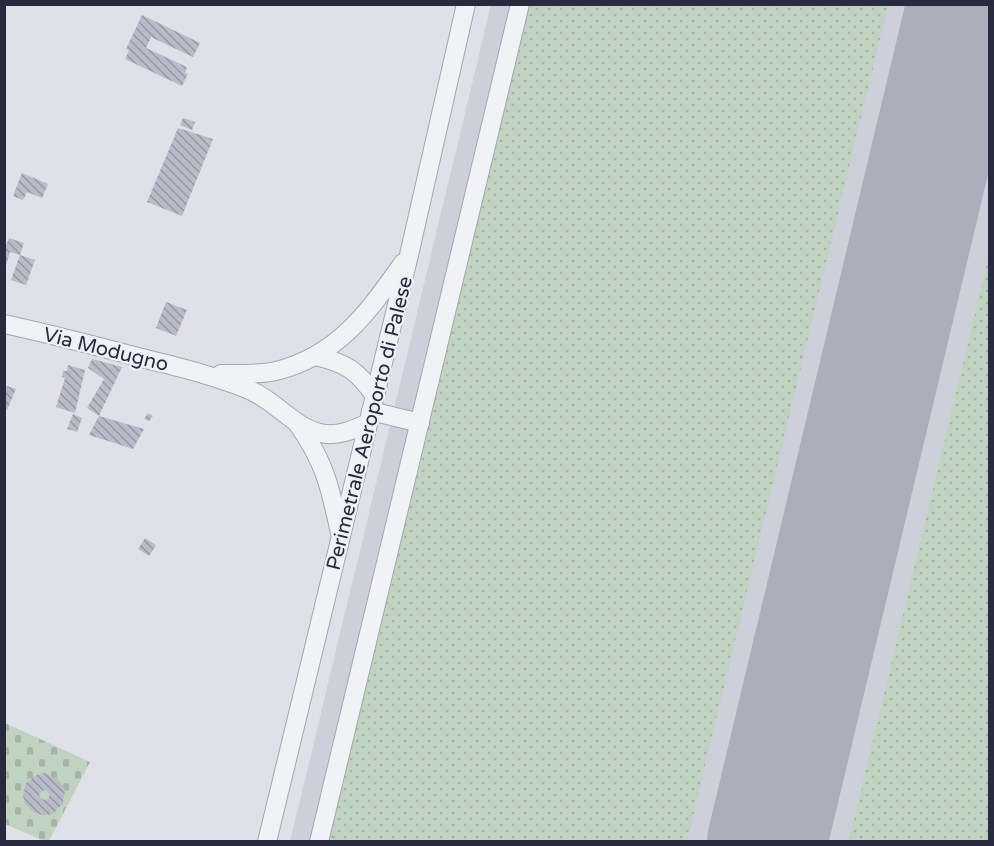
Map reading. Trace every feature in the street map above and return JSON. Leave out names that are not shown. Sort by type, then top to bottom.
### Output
[{"type":"street","name":"Perimetrale Aeroporto di Palese","points":[[267,842],[409,255],[466,4]]},
{"type":"street","points":[[318,842],[520,4]]},
{"type":"street","points":[[207,374],[252,374],[275,371],[315,356],[354,328],[409,255]]},
{"type":"street","name":"Via Modugno","points":[[4,324],[207,374]]},
{"type":"street","points":[[315,356],[345,364],[364,381],[371,410]]},
{"type":"street","points":[[207,374],[259,394],[273,402],[296,422],[319,433],[345,433],[371,410]]},
{"type":"street","points":[[371,410],[420,423]]},
{"type":"street","points":[[296,422],[321,461],[330,486],[341,537]]},
{"type":"shaded area","points":[[491,5],[989,5],[989,841],[290,842]]},
{"type":"green space","points":[[529,5],[888,5],[687,841],[329,841]]},
{"type":"green space","points":[[989,255],[989,841],[849,841]]},
{"type":"green space","points":[[5,723],[90,762],[49,841],[44,841],[5,824]]},
{"type":"building","points":[[142,15],[200,43],[193,57],[151,37],[146,48],[187,67],[185,73],[188,74],[182,86],[125,59],[129,51],[126,49]]},
{"type":"building","points":[[183,118],[195,122],[192,130],[180,125]]},
{"type":"building","points":[[178,128],[213,139],[182,216],[147,202]]},
{"type":"building","points":[[22,173],[48,184],[42,198],[27,192],[23,200],[13,196]]},
{"type":"building","points":[[9,238],[24,243],[20,255],[10,252],[4,272],[4,250]]},
{"type":"building","points":[[20,255],[35,260],[26,285],[11,280]]},
{"type":"building","points":[[166,302],[187,310],[176,336],[156,328]]},
{"type":"building","points":[[92,359],[122,367],[99,416],[87,408],[104,379],[88,368]]},
{"type":"building","points":[[68,365],[85,370],[75,413],[56,407],[65,378],[62,377],[63,371],[67,371]]},
{"type":"building","points":[[4,385],[16,389],[7,410],[4,409]]},
{"type":"building","points":[[148,413],[153,416],[149,421],[144,419]]},
{"type":"building","points":[[73,414],[82,418],[77,432],[67,429]]},
{"type":"building","points":[[99,416],[144,429],[133,449],[89,435]]},
{"type":"building","points":[[145,538],[156,545],[149,556],[138,549]]},
{"type":"building","points":[[44,773],[57,778],[65,789],[63,803],[54,813],[48,815],[35,813],[25,803],[23,796],[26,783]],"holes":[[[44,789],[50,794],[48,799],[44,800],[39,794]]]},
{"type":"runway","points":[[767,842],[967,4]]}]
